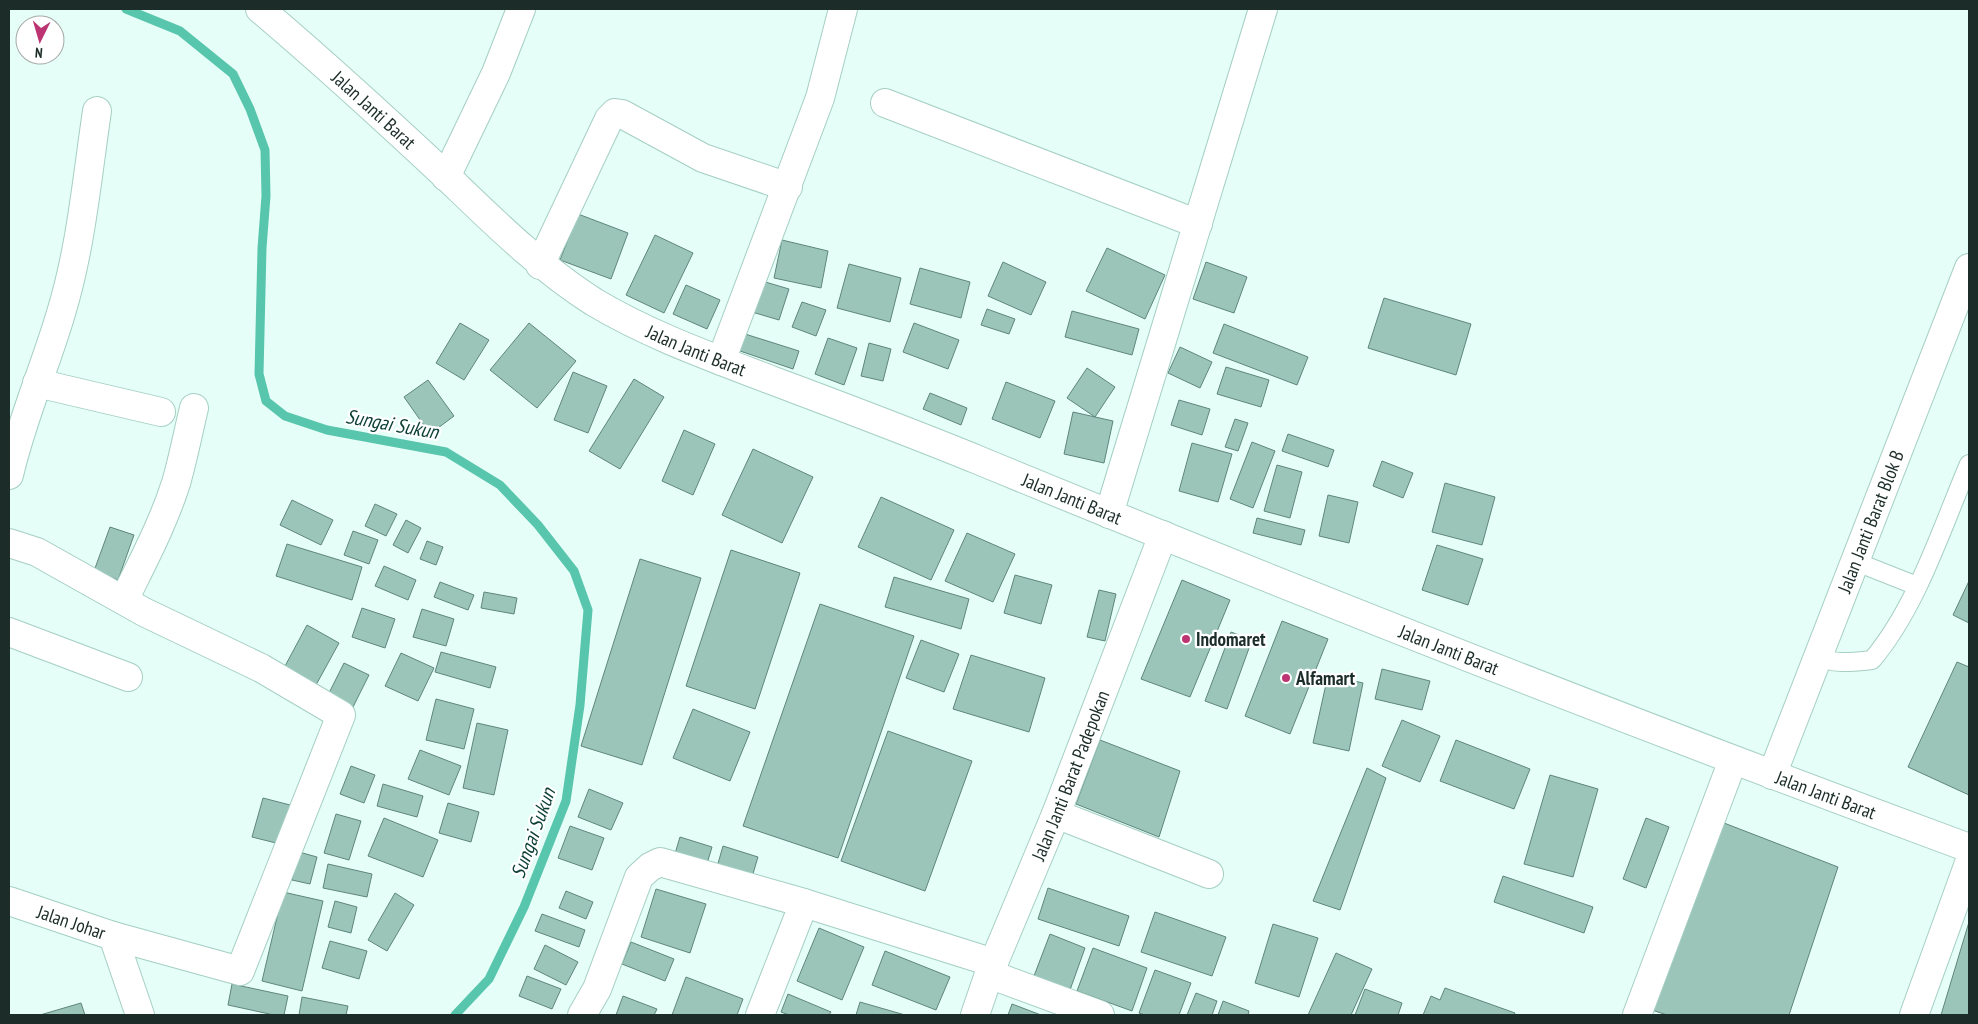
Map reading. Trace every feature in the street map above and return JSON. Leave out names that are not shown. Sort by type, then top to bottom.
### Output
[{"type":"street","name":"Jalan Janti Barat","points":[[260,9],[312,52],[540,265],[596,302],[649,331],[721,361],[921,436],[1109,514],[1733,760],[1969,848]]},
{"type":"street","points":[[446,177],[496,73],[522,9]]},
{"type":"street","points":[[721,361],[820,98],[842,9]]},
{"type":"street","points":[[1109,514],[1263,9]]},
{"type":"street","points":[[885,103],[1198,224]]},
{"type":"street","points":[[9,475],[16,412],[37,383],[61,312],[70,278],[97,111]]},
{"type":"street","points":[[540,265],[614,113],[622,114],[703,158],[788,187]]},
{"type":"street","name":"Jalan Janti Barat Blok B","points":[[1772,775],[1969,268]]},
{"type":"street","points":[[37,383],[161,412]]},
{"type":"street","points":[[124,600],[152,547],[164,516],[176,482],[194,408]]},
{"type":"street","name":"Jalan Janti Barat Padepokan","points":[[975,1015],[991,968],[1056,814],[1163,535]]},
{"type":"street","points":[[9,543],[45,556],[177,628],[261,668],[341,714],[240,971],[113,936]]},
{"type":"street","points":[[9,632],[128,677]]},
{"type":"street","points":[[1637,1015],[1733,760]]},
{"type":"street","points":[[1056,814],[1209,874]]},
{"type":"street","points":[[582,1015],[597,989],[639,877],[650,867],[660,862],[804,903],[991,968],[1100,1015]]},
{"type":"street","points":[[1914,1015],[1969,863]]},
{"type":"street","name":"Jalan Johar","points":[[9,901],[113,936],[140,1015]]},
{"type":"street","points":[[760,1015],[804,903]]},
{"type":"lane","points":[[1817,656],[1825,660],[1846,662],[1872,660],[1886,643],[1917,586],[1969,464]]},
{"type":"lane","points":[[1854,561],[1917,586]]},
{"type":"building","points":[[578,214],[628,233],[611,279],[560,260]]},
{"type":"building","points":[[655,235],[693,253],[664,313],[626,295]]},
{"type":"building","points":[[782,240],[828,251],[821,288],[774,278]]},
{"type":"building","points":[[1107,248],[1165,275],[1145,319],[1086,291]]},
{"type":"building","points":[[1003,262],[1046,282],[1031,315],[988,296]]},
{"type":"building","points":[[1206,262],[1247,277],[1234,313],[1193,299]]},
{"type":"building","points":[[849,264],[901,278],[890,322],[837,308]]},
{"type":"building","points":[[920,268],[970,282],[961,318],[910,304]]},
{"type":"building","points":[[762,281],[789,289],[779,320],[752,312]]},
{"type":"building","points":[[686,285],[720,300],[707,329],[673,314]]},
{"type":"building","points":[[1384,298],[1471,324],[1456,375],[1368,348]]},
{"type":"building","points":[[802,302],[826,310],[816,336],[792,327]]},
{"type":"building","points":[[987,309],[1015,319],[1009,334],[981,325]]},
{"type":"building","points":[[1072,311],[1139,329],[1132,355],[1065,337]]},
{"type":"building","points":[[460,323],[489,340],[464,380],[436,363]]},
{"type":"building","points":[[529,323],[576,361],[537,408],[490,370]]},
{"type":"building","points":[[914,323],[959,340],[948,369],[903,352]]},
{"type":"building","points":[[1224,324],[1308,357],[1297,385],[1213,353]]},
{"type":"building","points":[[745,334],[799,351],[793,369],[740,351]]},
{"type":"building","points":[[828,338],[857,348],[844,385],[815,374]]},
{"type":"building","points":[[869,343],[891,349],[883,381],[861,376]]},
{"type":"building","points":[[1180,347],[1212,362],[1200,388],[1168,373]]},
{"type":"building","points":[[1226,367],[1269,380],[1261,407],[1217,394]]},
{"type":"building","points":[[1087,368],[1115,387],[1095,417],[1067,398]]},
{"type":"building","points":[[573,372],[607,386],[588,433],[554,420]]},
{"type":"building","points":[[634,379],[664,397],[620,469],[589,451]]},
{"type":"building","points":[[428,380],[454,416],[430,434],[404,397]]},
{"type":"building","points":[[1006,382],[1055,401],[1040,438],[992,419]]},
{"type":"building","points":[[930,393],[967,408],[961,425],[923,409]]},
{"type":"building","points":[[1179,400],[1210,409],[1202,435],[1171,425]]},
{"type":"building","points":[[1073,412],[1113,421],[1104,463],[1064,454]]},
{"type":"building","points":[[1235,419],[1248,423],[1238,451],[1225,447]]},
{"type":"building","points":[[684,430],[715,444],[693,495],[662,481]]},
{"type":"building","points":[[1288,434],[1334,450],[1328,467],[1282,451]]},
{"type":"building","points":[[1252,442],[1275,451],[1253,508],[1230,499]]},
{"type":"building","points":[[1192,443],[1232,454],[1218,502],[1179,491]]},
{"type":"building","points":[[753,449],[813,477],[782,543],[722,515]]},
{"type":"building","points":[[1382,461],[1413,473],[1403,498],[1373,486]]},
{"type":"building","points":[[1277,465],[1302,472],[1290,518],[1264,511]]},
{"type":"building","points":[[1445,483],[1495,497],[1482,545],[1432,532]]},
{"type":"building","points":[[1328,495],[1358,502],[1349,543],[1319,536]]},
{"type":"building","points":[[881,497],[954,530],[931,580],[858,547]]},
{"type":"building","points":[[292,500],[333,520],[321,545],[280,525]]},
{"type":"building","points":[[375,504],[397,514],[386,536],[365,526]]},
{"type":"building","points":[[1257,518],[1305,530],[1301,545],[1253,533]]},
{"type":"building","points":[[406,520],[421,528],[408,553],[393,545]]},
{"type":"building","points":[[110,527],[134,535],[118,580],[94,571]]},
{"type":"building","points":[[353,531],[378,540],[369,564],[344,555]]},
{"type":"building","points":[[967,533],[1015,554],[993,602],[945,581]]},
{"type":"building","points":[[427,541],[443,547],[436,565],[420,559]]},
{"type":"building","points":[[287,544],[362,567],[352,600],[276,576]]},
{"type":"building","points":[[1437,545],[1483,559],[1468,605],[1422,590]]},
{"type":"building","points":[[731,550],[800,573],[755,709],[686,686]]},
{"type":"building","points":[[640,559],[701,578],[642,765],[581,746]]},
{"type":"building","points":[[384,566],[416,580],[408,600],[375,586]]},
{"type":"building","points":[[1015,575],[1052,585],[1041,624],[1004,613]]},
{"type":"building","points":[[894,577],[969,599],[961,629],[885,607]]},
{"type":"building","name":"Indomaret","points":[[1182,580],[1230,600],[1190,697],[1141,679]]},
{"type":"building","points":[[1969,581],[1969,623],[1953,615]]},
{"type":"building","points":[[440,582],[474,595],[468,610],[434,597]]},
{"type":"building","points":[[1099,590],[1116,594],[1105,641],[1087,637]]},
{"type":"building","points":[[484,592],[517,598],[514,614],[481,608]]},
{"type":"building","points":[[820,604],[914,636],[838,858],[743,826]]},
{"type":"building","points":[[362,608],[395,619],[385,648],[352,637]]},
{"type":"building","points":[[422,609],[454,619],[446,646],[413,637]]},
{"type":"building","name":"Alfamart","points":[[1282,621],[1328,639],[1290,734],[1245,716]]},
{"type":"building","points":[[307,625],[339,643],[316,685],[284,668]]},
{"type":"building","points":[[1231,632],[1252,640],[1227,709],[1205,701]]},
{"type":"building","points":[[921,640],[959,654],[944,692],[906,678]]},
{"type":"building","points":[[441,652],[496,667],[490,688],[435,672]]},
{"type":"building","points":[[401,653],[434,668],[418,701],[385,686]]},
{"type":"building","points":[[971,655],[1045,678],[1029,732],[953,709]]},
{"type":"building","points":[[1957,662],[1969,667],[1969,795],[1908,767]]},
{"type":"building","points":[[344,663],[369,675],[353,707],[328,695]]},
{"type":"building","points":[[1382,669],[1430,681],[1422,710],[1375,699]]},
{"type":"building","points":[[1328,675],[1363,683],[1349,751],[1313,743]]},
{"type":"building","points":[[436,699],[474,709],[464,749],[426,740]]},
{"type":"building","points":[[693,709],[750,732],[730,781],[673,758]]},
{"type":"building","points":[[1402,720],[1440,736],[1420,782],[1382,766]]},
{"type":"building","points":[[477,723],[508,730],[494,795],[463,788]]},
{"type":"building","points":[[888,731],[972,761],[925,891],[841,861]]},
{"type":"building","points":[[1100,740],[1180,771],[1159,837],[1076,804]]},
{"type":"building","points":[[1456,740],[1530,769],[1514,809],[1440,781]]},
{"type":"building","points":[[420,750],[461,766],[449,795],[408,779]]},
{"type":"building","points":[[351,766],[375,775],[364,803],[340,794]]},
{"type":"building","points":[[1367,768],[1386,778],[1340,910],[1313,901]]},
{"type":"building","points":[[1550,775],[1598,789],[1573,877],[1524,864]]},
{"type":"building","points":[[383,784],[423,796],[417,817],[377,806]]},
{"type":"building","points":[[589,789],[623,803],[611,830],[578,817]]},
{"type":"building","points":[[263,798],[294,806],[284,845],[252,837]]},
{"type":"building","points":[[448,803],[479,812],[471,842],[439,833]]},
{"type":"building","points":[[336,814],[361,821],[349,860],[324,853]]},
{"type":"building","points":[[384,818],[438,840],[423,877],[368,856]]},
{"type":"building","points":[[1646,818],[1669,827],[1646,888],[1623,879]]},
{"type":"building","points":[[1724,823],[1838,867],[1789,1015],[1667,1015],[1652,1010]]},
{"type":"building","points":[[570,826],[604,838],[592,870],[558,858]]},
{"type":"building","points":[[680,837],[712,847],[706,867],[674,857]]},
{"type":"building","points":[[723,846],[758,857],[752,877],[717,867]]},
{"type":"building","points":[[299,852],[317,857],[310,884],[292,880]]},
{"type":"building","points":[[328,864],[372,874],[367,897],[323,888]]},
{"type":"building","points":[[1503,876],[1593,907],[1584,933],[1494,902]]},
{"type":"building","points":[[1048,888],[1129,916],[1119,946],[1038,919]]},
{"type":"building","points":[[656,889],[706,904],[690,953],[641,937]]},
{"type":"building","points":[[566,891],[593,902],[586,919],[559,908]]},
{"type":"building","points":[[283,892],[323,901],[302,991],[262,981]]},
{"type":"building","points":[[395,893],[414,905],[387,951],[368,940]]},
{"type":"building","points":[[335,901],[357,907],[351,933],[328,927]]},
{"type":"building","points":[[1155,912],[1226,937],[1212,976],[1141,952]]},
{"type":"building","points":[[542,914],[585,930],[579,947],[535,931]]},
{"type":"building","points":[[1969,922],[1969,1015],[1941,1015]]},
{"type":"building","points":[[1273,924],[1318,938],[1299,997],[1255,983]]},
{"type":"building","points":[[819,928],[864,947],[842,1000],[797,981]]},
{"type":"building","points":[[1050,934],[1085,948],[1070,990],[1034,976]]},
{"type":"building","points":[[330,941],[367,951],[359,979],[322,968]]},
{"type":"building","points":[[631,942],[674,959],[665,981],[622,964]]},
{"type":"building","points":[[545,945],[578,962],[566,985],[534,969]]},
{"type":"building","points":[[1093,948],[1147,968],[1132,1011],[1077,991]]},
{"type":"building","points":[[885,951],[950,977],[936,1010],[872,985]]},
{"type":"building","points":[[1336,953],[1372,969],[1351,1015],[1308,1015]]},
{"type":"building","points":[[1155,970],[1191,983],[1179,1015],[1145,1015],[1139,1013]]},
{"type":"building","points":[[527,976],[561,989],[552,1009],[519,996]]},
{"type":"building","points":[[686,977],[743,999],[737,1015],[672,1015]]},
{"type":"building","points":[[232,984],[288,996],[284,1015],[274,1015],[228,1005]]},
{"type":"building","points":[[1445,988],[1515,1013],[1514,1015],[1423,1015],[1431,996],[1440,1000]]},
{"type":"building","points":[[1365,989],[1402,1003],[1398,1015],[1355,1015]]},
{"type":"building","points":[[1196,993],[1217,1001],[1212,1015],[1187,1015]]},
{"type":"building","points":[[788,994],[831,1012],[829,1015],[789,1015],[781,1012]]},
{"type":"building","points":[[623,996],[657,1009],[654,1015],[616,1015]]},
{"type":"building","points":[[302,997],[348,1006],[346,1015],[299,1015]]},
{"type":"building","points":[[1223,1001],[1249,1011],[1248,1015],[1218,1015]]},
{"type":"building","points":[[860,1002],[905,1015],[856,1015]]},
{"type":"building","points":[[81,1003],[85,1015],[40,1015]]},
{"type":"building","points":[[1012,1004],[1041,1015],[1008,1015]]},
{"type":"waterway","name":"Sungai Sukun","points":[[126,9],[180,31],[233,74],[250,109],[265,150],[266,196],[262,248],[259,374],[266,401],[285,416],[327,430],[446,452],[500,485],[538,525],[574,571],[588,610],[580,705],[566,801],[524,907],[489,979],[455,1015]]},
{"type":"place","name":"Indomaret","points":[[1186,639]]},
{"type":"place","name":"Alfamart","points":[[1286,678]]}]
